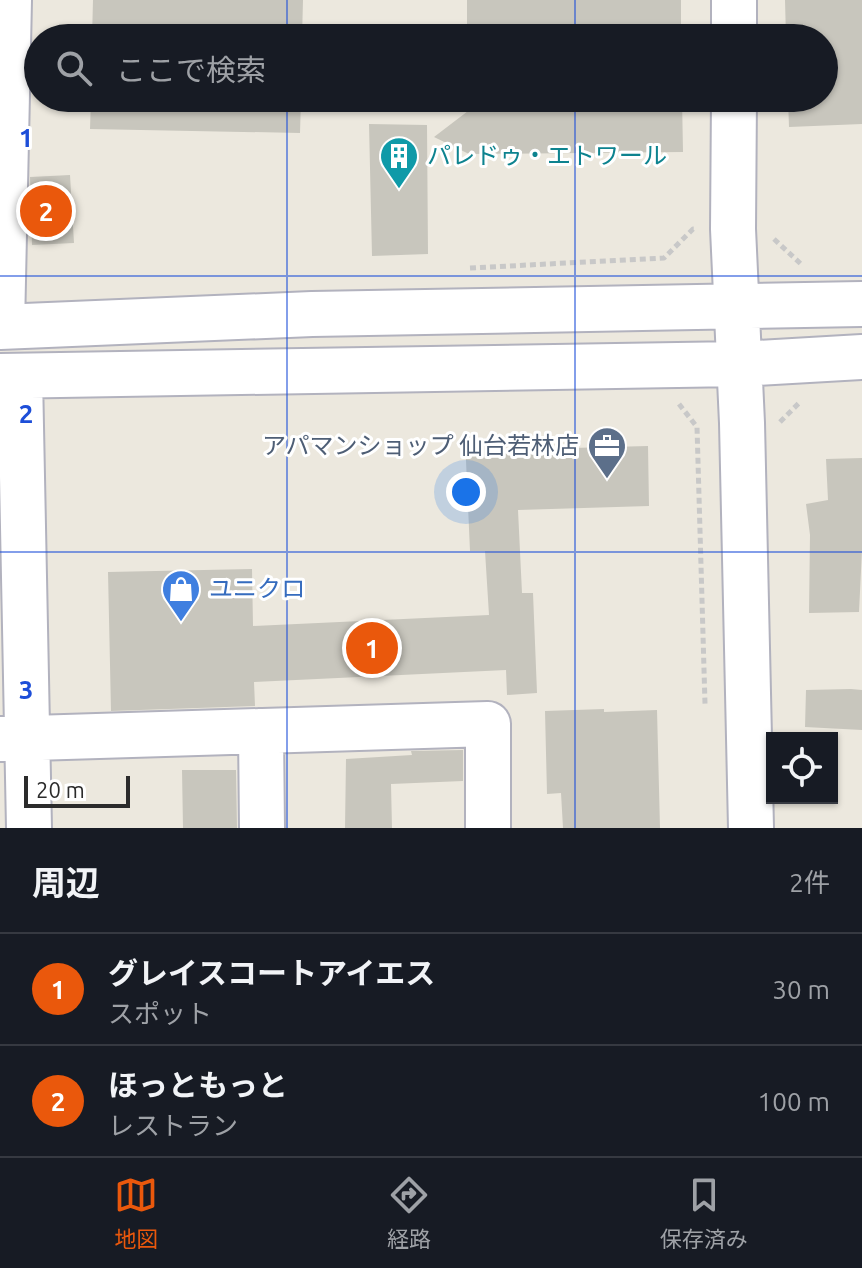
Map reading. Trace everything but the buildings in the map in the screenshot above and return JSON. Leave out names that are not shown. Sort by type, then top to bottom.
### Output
[{"type":"street","points":[[9,0],[1,327],[312,314],[862,304]]},
{"type":"street","points":[[734,0],[734,24]]},
{"type":"street","points":[[734,112],[733,229],[743,439],[751,828]]},
{"type":"street","points":[[29,828],[13,739],[10,376],[739,364],[862,357]]},
{"type":"street","points":[[13,739],[488,724],[488,828]]},
{"type":"street","points":[[261,731],[262,828]]},
{"type":"path","points":[[457,269],[664,258],[693,229],[762,228],[804,267]]},
{"type":"path","points":[[697,427],[705,705]]},
{"type":"place","name":"パレドゥ・エトワール","points":[[399,190]]},
{"type":"place","name":"ほっともっと","points":[[46,211]]},
{"type":"place","name":"アパマンショップ 仙台若林店","points":[[607,480]]},
{"type":"place","name":"ユニクロ","points":[[181,623]]},
{"type":"place","name":"グレイスコートアイエス","points":[[372,648]]}]
